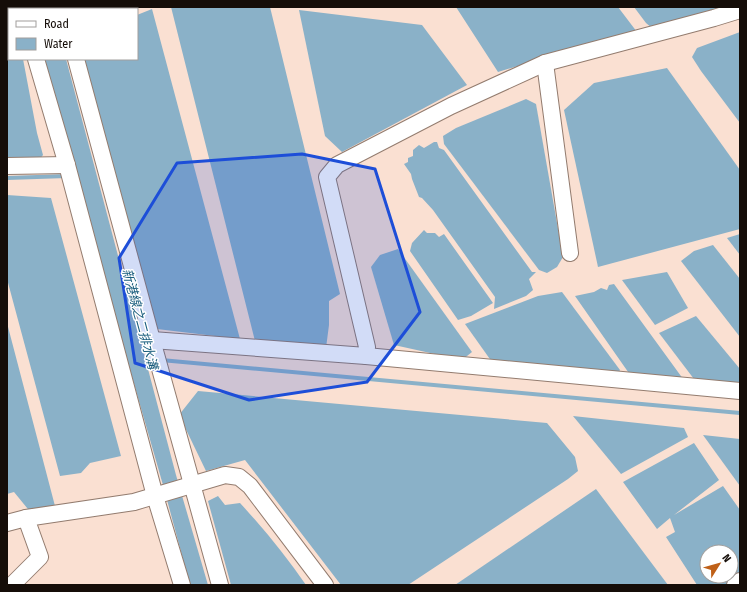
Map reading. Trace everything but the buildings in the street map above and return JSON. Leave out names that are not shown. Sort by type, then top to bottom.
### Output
[{"type":"street","points":[[366,356],[367,347],[327,177],[337,165],[452,106],[545,63],[740,10]]},
{"type":"street","points":[[36,60],[67,165],[156,496],[182,585]]},
{"type":"street","points":[[76,60],[220,585]]},
{"type":"street","points":[[545,63],[570,253]]},
{"type":"street","points":[[7,166],[67,165]]},
{"type":"street","points":[[152,340],[366,356],[740,391]]},
{"type":"street","points":[[7,523],[26,518],[134,502],[225,475],[239,477],[250,486],[325,585]]},
{"type":"street","points":[[12,585],[40,557],[26,518]]},
{"type":"street","points":[[735,585],[740,581]]},
{"type":"highlighted area","points":[[302,154],[375,169],[420,312],[367,382],[249,400],[135,363],[119,258],[177,163]]},
{"type":"water","points":[[171,7],[270,7],[340,294],[329,301],[329,325],[326,348],[255,341]]},
{"type":"water","points":[[456,7],[618,7],[637,32],[498,72]]},
{"type":"water","points":[[634,7],[733,7],[658,33],[646,23]]},
{"type":"water","points":[[152,9],[240,339],[157,329],[83,60],[138,60],[138,15]]},
{"type":"water","points":[[299,10],[422,25],[467,85],[342,152],[325,136]]},
{"type":"water","points":[[7,26],[8,60],[23,60],[37,133],[43,155],[35,165],[7,165]]},
{"type":"water","points":[[740,32],[740,123],[692,57],[697,48]]},
{"type":"water","points":[[41,60],[66,60],[176,475],[208,585],[190,585],[163,485]]},
{"type":"water","points":[[667,68],[740,170],[740,229],[598,267],[564,110],[594,83]]},
{"type":"water","points":[[526,99],[536,104],[563,257],[557,267],[547,273],[539,270],[444,144],[443,136],[456,128]]},
{"type":"water","points":[[434,142],[437,142],[439,148],[444,150],[532,272],[536,272],[529,279],[533,290],[526,296],[494,309],[495,297],[433,210],[422,198],[419,197],[411,174],[404,164],[408,162],[408,158],[413,156],[413,150],[419,145],[424,148]]},
{"type":"water","points":[[7,195],[51,198],[121,456],[90,463],[81,473],[60,476],[7,279]]},
{"type":"water","points":[[424,230],[427,233],[435,233],[439,237],[444,234],[493,303],[471,316],[458,320],[410,251],[412,243]]},
{"type":"water","points":[[740,234],[740,255],[727,238]]},
{"type":"water","points":[[713,245],[740,279],[740,337],[681,261],[694,251]]},
{"type":"water","points":[[398,249],[472,352],[462,360],[394,345],[371,267],[380,255]]},
{"type":"water","points":[[667,272],[688,308],[655,325],[622,280]]},
{"type":"water","points":[[614,284],[686,383],[633,379],[575,296],[594,292],[601,288],[607,290],[609,285]]},
{"type":"water","points":[[562,292],[620,370],[615,379],[492,362],[465,324],[538,296]]},
{"type":"water","points":[[696,316],[740,369],[740,389],[697,383],[659,333]]},
{"type":"water","points":[[7,323],[55,506],[32,514],[14,492],[7,494]]},
{"type":"water","points":[[198,391],[547,423],[575,457],[578,471],[408,585],[341,585],[245,460],[206,471],[179,415]]},
{"type":"water","points":[[573,416],[684,428],[688,437],[621,474]]},
{"type":"water","points":[[703,435],[740,439],[740,486]]},
{"type":"water","points":[[694,443],[719,480],[674,515],[723,486],[740,510],[740,580],[739,581],[739,544],[699,544],[699,584],[734,584],[697,585],[666,537],[675,532],[670,518],[657,529],[623,482]]},
{"type":"water","points":[[596,489],[668,585],[455,585]]},
{"type":"water","points":[[218,496],[225,505],[240,503],[291,564],[306,585],[231,585],[208,501]]},
{"type":"waterway","points":[[7,178],[67,176]]},
{"type":"waterway","name":"新港線之二排水溝","points":[[161,360],[740,413]]}]
